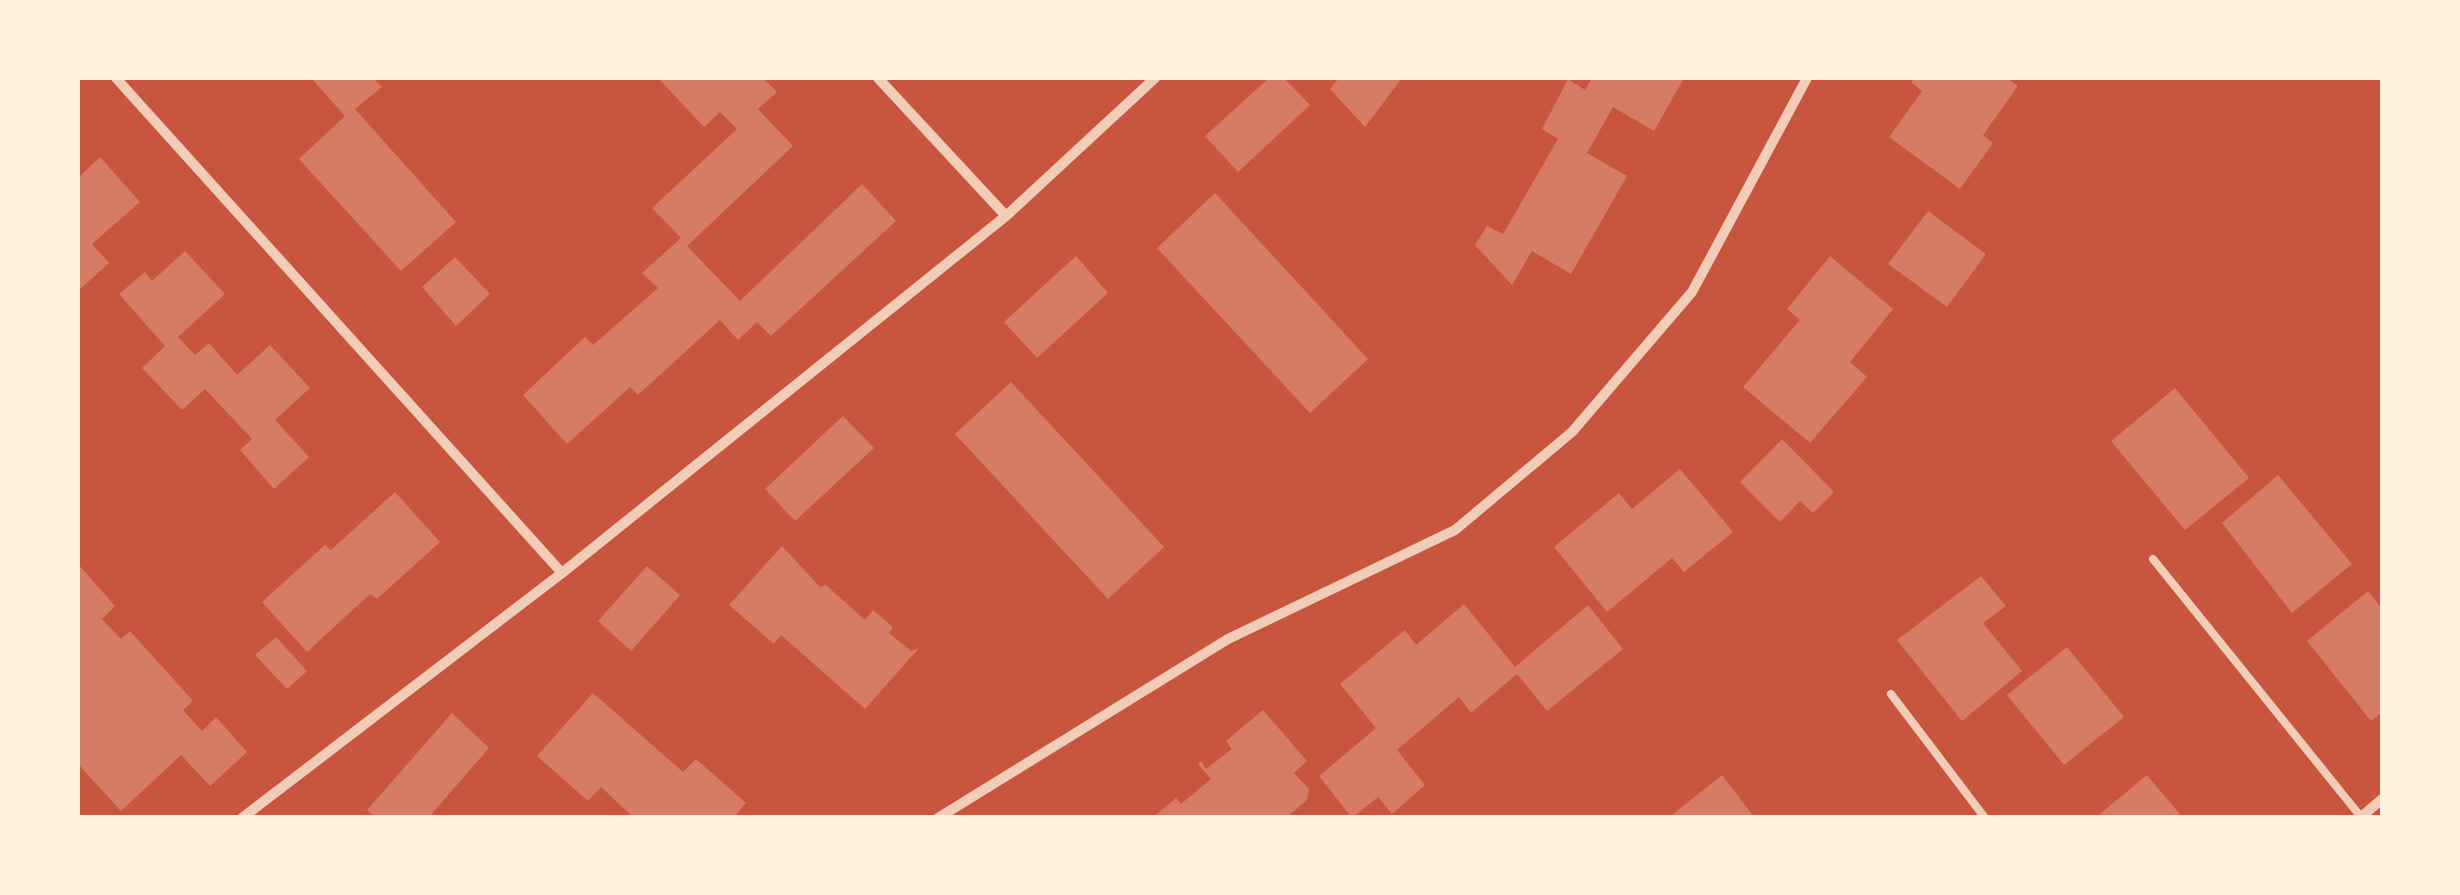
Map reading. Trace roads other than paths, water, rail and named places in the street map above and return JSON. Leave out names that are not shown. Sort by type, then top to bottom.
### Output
[{"type":"street","points":[[116,78],[562,573]]},
{"type":"street","points":[[878,78],[1006,216]]},
{"type":"street","points":[[242,818],[562,573],[1006,216],[1155,78]]},
{"type":"street","points":[[938,818],[1228,639],[1455,530],[1572,432],[1692,292],[1806,78]]},
{"type":"street","points":[[2361,817],[2382,799]]},
{"type":"lane","points":[[2154,558],[2361,817]]},
{"type":"lane","points":[[1891,694],[1985,818]]}]
